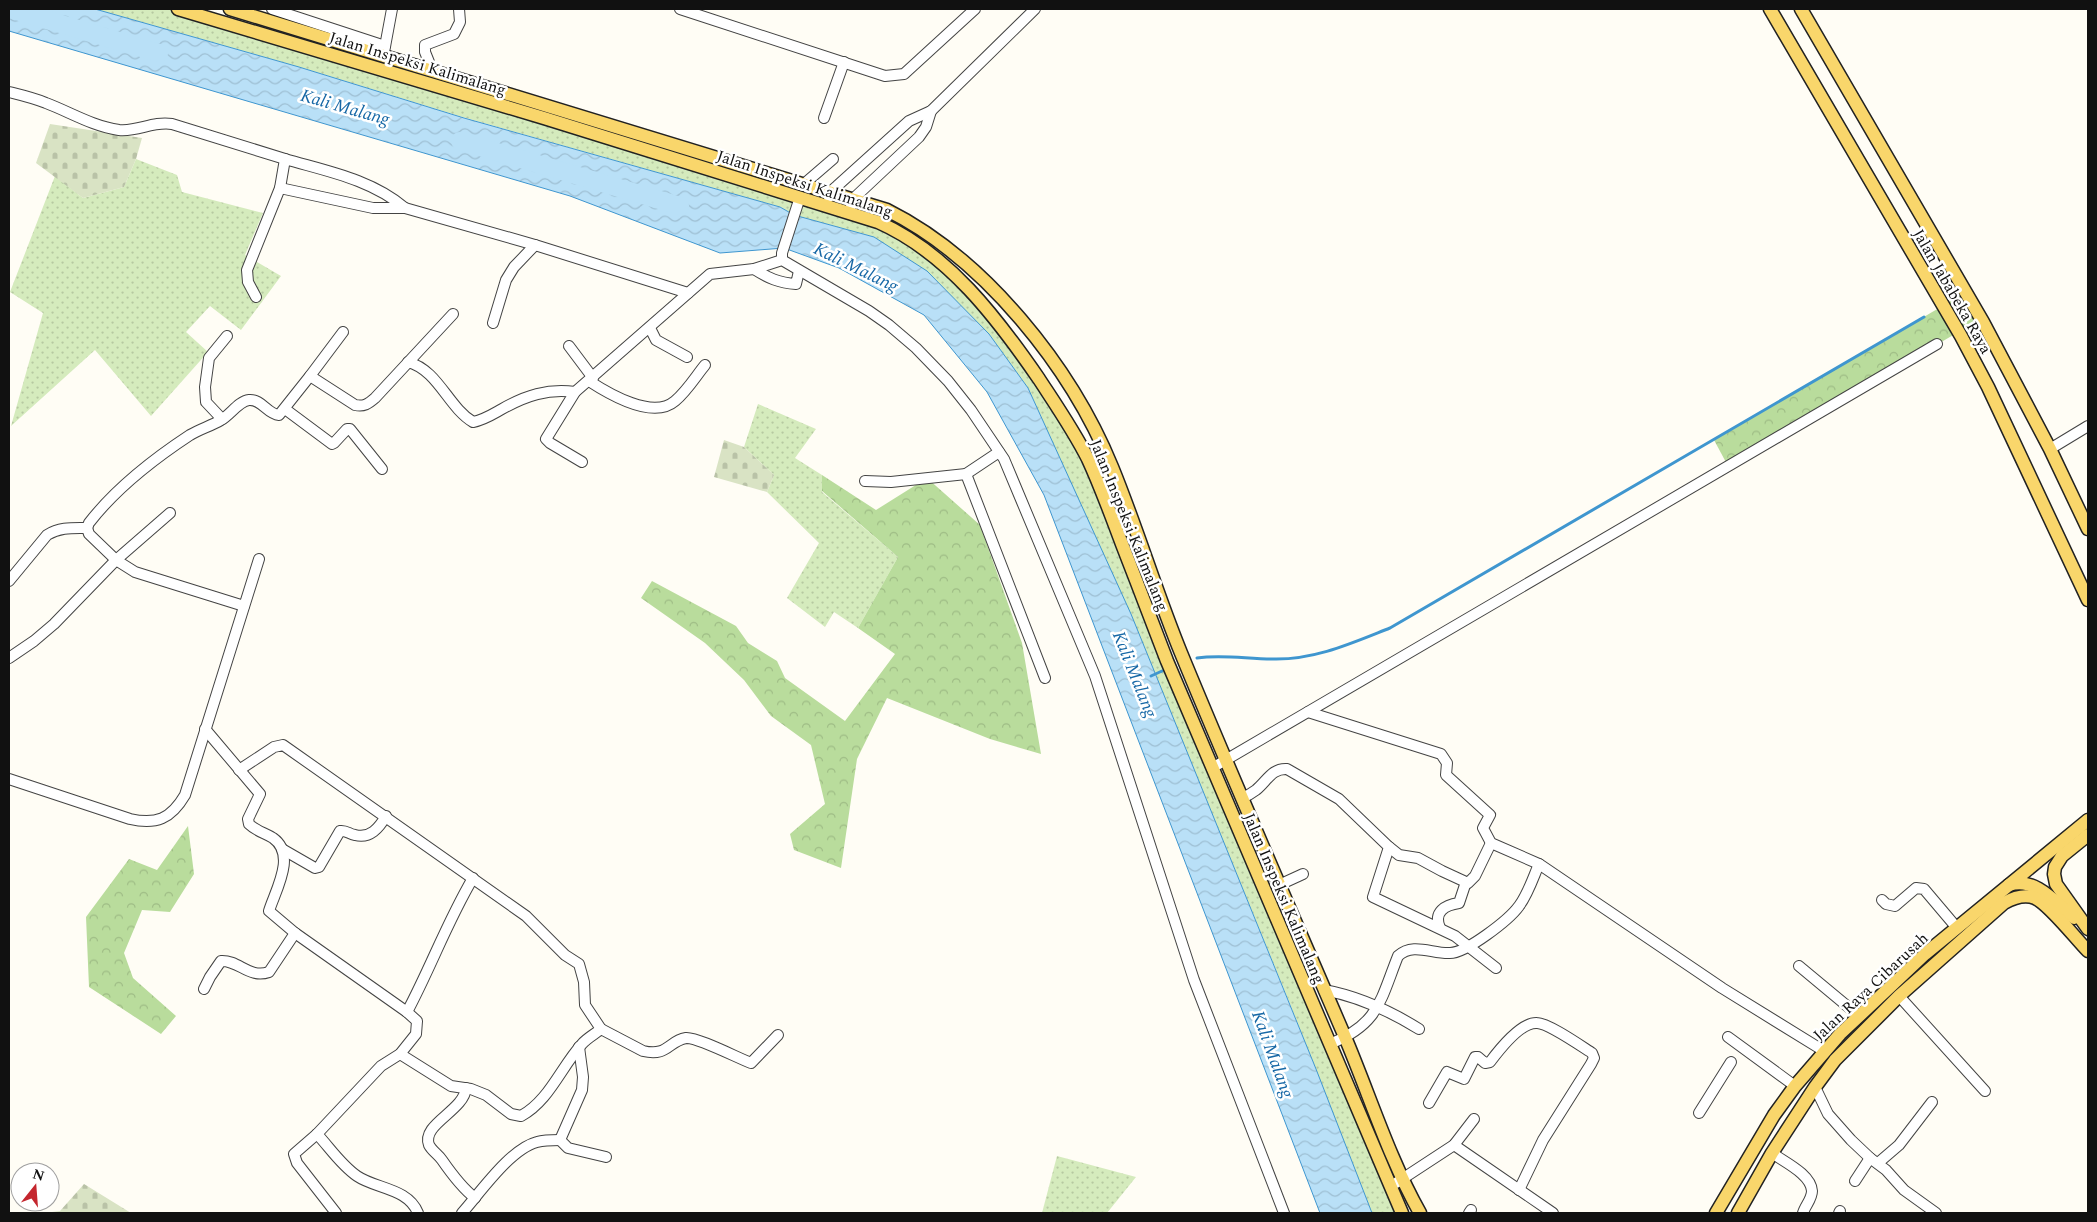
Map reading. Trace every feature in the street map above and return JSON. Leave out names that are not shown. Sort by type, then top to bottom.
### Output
[{"type":"main road","name":"Jalan Inspeksi Kalimalang","points":[[178,9],[534,115],[871,219],[888,226],[919,246],[966,286],[1013,341],[1062,413],[1105,499],[1167,660],[1402,1213]]},
{"type":"main road","name":"Jalan Inspeksi Kalimalang","points":[[230,9],[384,51],[427,69],[887,210],[941,242],[974,270],[1027,325],[1074,394],[1112,465],[1167,617],[1225,760],[1278,886],[1346,1038],[1403,1180],[1420,1213]]},
{"type":"main road","name":"Jalan Jababeka Raya","points":[[1770,9],[1959,333],[1992,395],[2088,600]]},
{"type":"main road","name":"Jalan Jababeka Raya","points":[[1801,9],[1983,322],[2050,449],[2088,528]]},
{"type":"main road","points":[[871,219],[868,213],[874,206]]},
{"type":"main road","points":[[1078,442],[1096,434]]},
{"type":"main road","name":"Jalan Raya Cibarusah","points":[[1716,1213],[1774,1115],[1824,1051],[1858,1015],[1957,928],[2088,820]]},
{"type":"main road","points":[[2088,835],[2062,856],[2055,867],[2054,874],[2056,884],[2088,929]]},
{"type":"main road","points":[[2049,852],[2036,873],[2034,885],[2035,898],[2088,951]]},
{"type":"main road","points":[[1253,863],[1266,857]]},
{"type":"main road","points":[[2007,886],[2016,883],[2034,885],[2088,929]]},
{"type":"main road","name":"Jalan Raya Cibarusah","points":[[1738,1213],[1772,1153],[1835,1060],[1899,996],[2004,902],[2020,897],[2035,898]]},
{"type":"main road","points":[[1288,946],[1302,940]]},
{"type":"street","points":[[272,9],[384,51],[392,9]]},
{"type":"street","points":[[427,69],[429,62],[425,52],[425,45],[454,34],[460,22],[459,9]]},
{"type":"street","points":[[680,9],[885,76],[904,74],[975,9]]},
{"type":"street","points":[[826,205],[830,192],[909,121],[930,111],[1035,9]]},
{"type":"street","points":[[824,118],[844,62]]},
{"type":"street","points":[[9,92],[45,102],[81,119],[120,130],[136,130],[160,122],[172,124],[376,188],[405,208]]},
{"type":"street","points":[[849,212],[853,199],[919,137],[926,127],[930,111]]},
{"type":"street","points":[[256,297],[248,282],[247,270],[280,188],[285,159]]},
{"type":"street","points":[[804,184],[833,159]]},
{"type":"street","points":[[280,188],[373,208],[405,208],[535,245],[688,293]]},
{"type":"street","points":[[582,462],[548,442],[546,438],[575,392],[710,274],[754,269],[782,256],[800,197]]},
{"type":"street","points":[[493,323],[506,280],[514,267],[535,245]]},
{"type":"street","points":[[782,256],[799,271],[869,311],[916,348],[948,381],[965,402],[999,452],[1065,602],[1095,676],[1194,980],[1284,1213]]},
{"type":"street","points":[[754,269],[774,281],[796,284],[799,271]]},
{"type":"street","points":[[310,376],[361,407],[375,398],[453,314]]},
{"type":"street","points":[[650,328],[656,340],[687,357]]},
{"type":"street","points":[[244,606],[135,572],[116,560],[90,534],[87,528],[88,523],[116,490],[189,436],[222,420],[245,401],[250,400],[261,403],[279,415],[343,332]]},
{"type":"street","points":[[222,420],[206,402],[205,387],[209,358],[227,336]]},
{"type":"street","points":[[1212,768],[1937,344]]},
{"type":"street","points":[[569,346],[591,379],[610,395],[628,402],[660,407],[676,401],[705,365]]},
{"type":"street","points":[[408,362],[416,364],[425,370],[465,416],[474,422],[538,393],[550,390],[575,392]]},
{"type":"street","points":[[285,409],[332,444],[347,429],[350,429],[382,469]]},
{"type":"street","points":[[2050,449],[2088,426]]},
{"type":"street","points":[[865,481],[891,482],[966,474],[999,452]]},
{"type":"street","points":[[966,474],[1045,678]]},
{"type":"street","points":[[9,658],[34,641],[54,624],[116,560],[170,513]]},
{"type":"street","points":[[9,582],[47,535],[63,528],[87,528]]},
{"type":"street","points":[[9,779],[130,819],[145,822],[159,820],[169,815],[179,806],[185,795],[258,559]]},
{"type":"street","points":[[1308,712],[1441,754],[1447,763],[1446,775],[1490,815],[1483,828],[1491,843],[1538,864],[1722,988],[1824,1051]]},
{"type":"street","points":[[205,729],[260,794],[248,819],[249,824],[273,838],[282,849],[315,868],[319,867],[340,831],[356,836],[371,834],[380,826],[386,816]]},
{"type":"street","points":[[239,770],[274,747],[283,745],[386,816],[526,916],[565,955],[579,964],[584,982],[585,1006],[601,1029],[644,1051],[650,1053],[664,1052],[679,1040],[696,1038],[751,1064],[778,1035]]},
{"type":"street","points":[[1242,798],[1258,788],[1277,770],[1287,769],[1339,799],[1389,847],[1399,854],[1418,858],[1466,882],[1470,882],[1475,876],[1491,843]]},
{"type":"street","points":[[1389,847],[1372,897],[1440,928],[1471,947],[1496,968]]},
{"type":"street","points":[[282,849],[284,858],[283,868],[269,912],[417,1021],[416,1034],[400,1054],[381,1066],[293,1157],[336,1213]]},
{"type":"street","points":[[1330,1044],[1346,1038],[1364,1025],[1378,1006],[1398,956],[1415,948],[1451,953],[1471,947],[1518,908],[1538,864]]},
{"type":"street","points":[[1278,886],[1303,874]]},
{"type":"street","points":[[407,1012],[428,973],[440,938],[473,878]]},
{"type":"street","points":[[1440,928],[1438,920],[1441,911],[1448,904],[1459,902],[1466,882]]},
{"type":"street","points":[[1882,900],[1886,904],[1895,906],[1916,888],[1920,887],[1924,889],[1957,928]]},
{"type":"street","points":[[204,990],[221,961],[230,962],[253,974],[258,975],[269,972],[295,933]]},
{"type":"street","points":[[1799,966],[1858,1015]]},
{"type":"street","points":[[1324,990],[1338,992],[1378,1006],[1419,1029]]},
{"type":"street","points":[[1899,996],[1985,1091]]},
{"type":"street","points":[[1429,1103],[1448,1072],[1464,1079],[1476,1058],[1478,1057],[1488,1063],[1522,1028],[1531,1023],[1544,1024],[1592,1053],[1594,1058],[1591,1064],[1543,1140],[1519,1190]]},
{"type":"street","points":[[400,1054],[443,1082],[451,1086],[466,1088],[486,1095],[511,1114],[521,1116],[531,1110],[541,1100],[584,1042],[601,1029]]},
{"type":"street","points":[[1728,1037],[1796,1086]]},
{"type":"street","points":[[560,1140],[582,1090],[583,1077],[580,1047]]},
{"type":"street","points":[[1699,1113],[1731,1062]]},
{"type":"street","points":[[1815,1087],[1828,1114],[1904,1190],[1936,1213]]},
{"type":"street","points":[[466,1088],[462,1101],[434,1126],[429,1135],[428,1142],[446,1168],[475,1198]]},
{"type":"street","points":[[1855,1181],[1874,1160],[1900,1145],[1932,1102]]},
{"type":"street","points":[[1390,1186],[1403,1180],[1454,1144],[1474,1119]]},
{"type":"street","points":[[317,1134],[340,1162],[357,1176],[397,1192],[408,1200],[418,1213]]},
{"type":"street","points":[[462,1213],[483,1186],[522,1150],[537,1142],[560,1140],[568,1148],[606,1157]]},
{"type":"street","points":[[1454,1144],[1553,1213]]},
{"type":"street","points":[[1772,1153],[1806,1179],[1812,1192],[1803,1213]]},
{"type":"green space","points":[[95,9],[178,9],[878,222],[966,286],[1075,435],[1402,1213],[1372,1213],[1290,1004],[1145,650],[1028,388],[989,334],[874,237],[794,215],[780,207],[459,116],[306,69]]},
{"type":"green space","points":[[50,124],[142,138],[136,159],[124,187],[83,198],[36,163]]},
{"type":"green space","points":[[136,159],[177,175],[182,192],[263,213],[245,255],[281,276],[241,330],[210,306],[186,332],[208,352],[151,416],[95,350],[11,426],[43,313],[10,292],[55,176],[83,198],[124,187]]},
{"type":"green space","points":[[1968,291],[1986,316],[1728,466],[1714,440]]},
{"type":"green space","points":[[758,404],[816,429],[795,458],[822,475],[822,492],[898,557],[858,628],[834,612],[825,627],[787,598],[819,543],[767,492],[774,475],[744,447]]},
{"type":"green space","points":[[724,440],[744,447],[774,475],[767,492],[714,477]]},
{"type":"green space","points":[[822,475],[876,510],[927,478],[980,525],[1022,643],[1041,754],[990,739],[887,698],[857,759],[841,868],[794,850],[790,834],[825,804],[811,745],[771,716],[744,680],[705,643],[641,598],[652,581],[736,626],[748,643],[777,661],[785,678],[845,721],[895,654],[858,628],[898,557],[822,491]]},
{"type":"green space","points":[[188,826],[194,874],[170,912],[142,910],[124,953],[133,978],[176,1016],[161,1034],[89,987],[86,917],[129,859],[157,870]]},
{"type":"green space","points":[[1057,1156],[1136,1177],[1107,1213],[1042,1213]]},
{"type":"green space","points":[[84,1184],[131,1213],[44,1213],[60,1211]]},
{"type":"water","points":[[9,9],[95,9],[299,67],[464,118],[780,207],[794,215],[874,237],[927,271],[989,334],[1028,388],[1131,614],[1316,1069],[1372,1213],[1320,1213],[1044,495],[987,392],[924,315],[839,268],[784,248],[720,253],[570,196],[9,31]]},
{"type":"waterway","name":"Kali Malang","points":[[10,9],[159,53]]},
{"type":"waterway","name":"Kali Malang","points":[[460,141],[680,206]]},
{"type":"waterway","points":[[1197,658],[1289,659],[1304,657],[1333,649],[1390,628],[1924,317]]},
{"type":"waterway","points":[[1151,676],[1162,671]]}]
